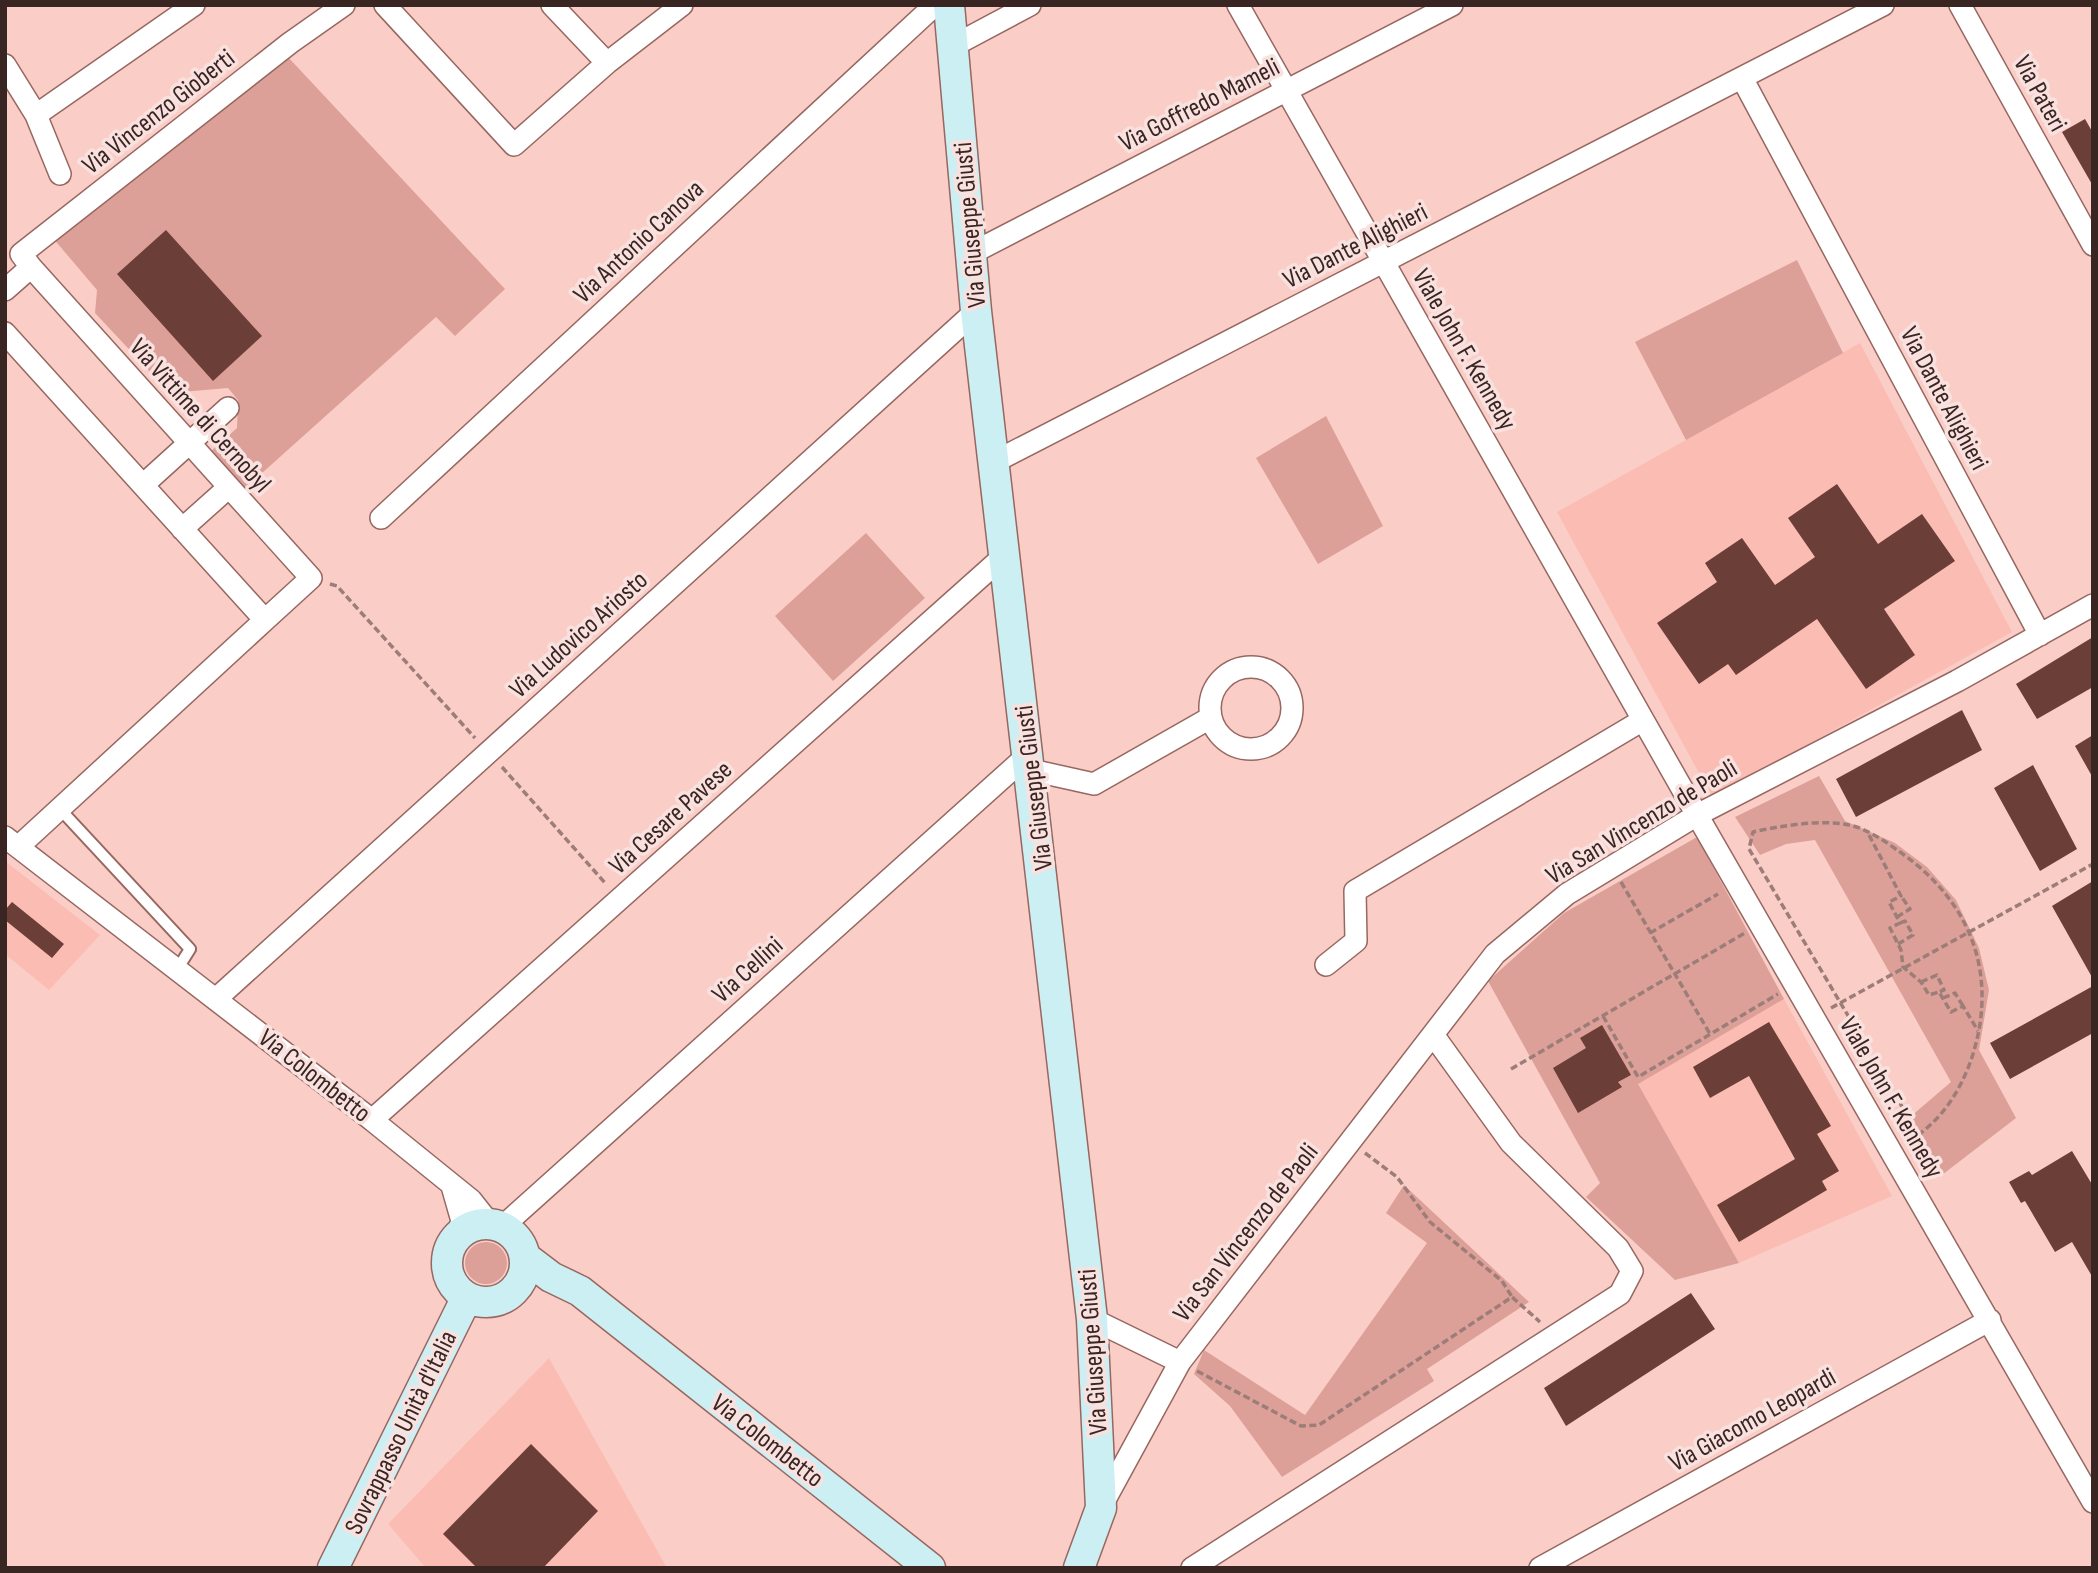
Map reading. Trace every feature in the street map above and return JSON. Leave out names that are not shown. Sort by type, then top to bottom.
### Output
[{"type":"street","points":[[36,115],[194,5]]},
{"type":"street","name":"Via Vincenzo Gioberti","points":[[31,267],[21,254],[290,43],[344,5]]},
{"type":"street","points":[[385,5],[514,145],[607,64],[682,5]]},
{"type":"street","points":[[552,5],[607,64]]},
{"type":"street","name":"Via Antonio Canova","points":[[381,519],[935,5]]},
{"type":"street","name":"Via Giuseppe Giusti","points":[[949,5],[976,312],[1092,1318],[1101,1508],[1079,1568]]},
{"type":"street","points":[[953,46],[1030,5]]},
{"type":"street","name":"Viale John F. Kennedy","points":[[1238,5],[1697,815],[2093,1502]]},
{"type":"street","name":"Via Goffredo Mameli","points":[[972,253],[1452,5]]},
{"type":"street","name":"Via Dante Alighieri","points":[[994,462],[1883,5]]},
{"type":"street","name":"Via Pateri","points":[[1960,5],[2093,245]]},
{"type":"street","points":[[5,65],[36,115],[60,174]]},
{"type":"street","name":"Via Dante Alighieri","points":[[1742,78],[2040,635]]},
{"type":"street","points":[[5,290],[31,267]]},
{"type":"street","name":"Via Vittime di Cernobyl","points":[[31,267],[311,578]]},
{"type":"street","name":"Via Ludovico Ariosto","points":[[217,998],[976,312]]},
{"type":"street","points":[[5,333],[265,620]]},
{"type":"street","points":[[143,485],[229,408]]},
{"type":"street","points":[[182,529],[229,487]]},
{"type":"street","name":"Via Cesare Pavese","points":[[372,1120],[1005,555]]},
{"type":"street","points":[[12,842],[60,808],[311,578]]},
{"type":"street","name":"Via San Vincenzo de Paoli","points":[[1101,1508],[1180,1362],[1350,1141],[1434,1037],[1495,954],[1567,894],[1697,815],[2093,605]]},
{"type":"street","points":[[1030,762],[1094,784],[1210,718]]},
{"type":"street","points":[[1326,965],[1356,942],[1355,891],[1643,720]]},
{"type":"street","name":"Via Cellini","points":[[496,1225],[1030,762]]},
{"type":"street","name":"Via Colombetto","points":[[12,842],[372,1120],[451,1184],[496,1225],[518,1240],[526,1258],[606,1311],[930,1568]]},
{"type":"street","points":[[1192,1568],[1620,1294],[1632,1271],[1618,1248],[1511,1143],[1434,1037]]},
{"type":"street","points":[[451,1184],[462,1221],[448,1253],[448,1274],[459,1291],[467,1297]]},
{"type":"street","points":[[457,1236],[478,1224],[496,1225]]},
{"type":"street","points":[[510,1295],[521,1283],[526,1258]]},
{"type":"street","name":"Via Colombetto","points":[[467,1297],[484,1303],[510,1295],[550,1293],[572,1297],[606,1311]]},
{"type":"street","name":"Sovrappasso Unità d'Italia","points":[[333,1568],[467,1297]]},
{"type":"street","name":"Via San Vincenzo de Paoli","points":[[1092,1318],[1180,1362]]},
{"type":"street","name":"Via Giacomo Leopardi","points":[[1540,1568],[1990,1320]]},
{"type":"lane","points":[[60,808],[190,949],[178,968]]},
{"type":"path","points":[[311,578],[337,586],[620,899]]},
{"type":"path","points":[[1892,1151],[1919,1135],[1949,1104],[1965,1076],[1979,1032],[1984,984],[1969,932],[1945,892],[1921,867],[1849,825],[1782,825],[1753,832],[1749,849],[1919,1135]]},
{"type":"path","points":[[1868,834],[1910,909],[1897,917]]},
{"type":"path","points":[[1814,1018],[2093,864]]},
{"type":"path","points":[[1612,866],[1710,1034]]},
{"type":"path","points":[[1650,933],[1736,883]]},
{"type":"path","points":[[1900,923],[1889,902],[1901,896]]},
{"type":"path","points":[[1898,944],[1913,935],[1905,921],[1890,928],[1898,944],[1903,967],[1921,982],[1929,995],[1944,990],[1937,975],[1921,982]]},
{"type":"path","points":[[1510,1069],[1760,924]]},
{"type":"path","points":[[1602,1016],[1638,1077],[1796,985]]},
{"type":"path","points":[[1939,992],[1951,1012],[1963,1006]]},
{"type":"path","points":[[1943,999],[1955,993],[1979,1032]]},
{"type":"path","points":[[1350,1141],[1397,1177],[1430,1223],[1502,1281],[1512,1297],[1556,1335]]},
{"type":"path","points":[[1180,1362],[1301,1426],[1319,1425],[1512,1297]]},
{"type":"shaded area","points":[[287,56],[505,289],[455,336],[436,317],[243,490],[210,452],[237,428],[238,400],[228,388],[170,393],[95,313],[97,290],[52,237]]},
{"type":"shaded area","points":[[1797,260],[1843,353],[1686,440],[1635,342]]},
{"type":"shaded area","points":[[1860,343],[2012,632],[1712,797],[1557,512]]},
{"type":"shaded area","points":[[1326,416],[1383,526],[1318,564],[1256,458]]},
{"type":"shaded area","points":[[866,533],[925,598],[833,681],[775,616]]},
{"type":"shaded area","points":[[1819,776],[1845,821],[1895,843],[1927,867],[1956,900],[1979,948],[1989,990],[1979,1050],[2016,1118],[1938,1178],[1903,1123],[1951,1082],[1815,840],[1786,844],[1760,855],[1735,817]]},
{"type":"shaded area","points":[[1697,837],[1784,999],[1638,1084],[1739,1263],[1675,1280],[1586,1197],[1600,1183],[1488,981],[1564,913]]},
{"type":"shaded area","points":[[5,861],[100,935],[49,990],[5,954]]},
{"type":"shaded area","points":[[1784,999],[1892,1196],[1739,1263],[1637,1084]]},
{"type":"shaded area","points":[[1404,1185],[1529,1302],[1427,1369],[1434,1381],[1282,1477],[1230,1406],[1194,1374],[1204,1350],[1305,1415],[1427,1243],[1386,1213]]},
{"type":"shaded area","points":[[486,1242],[501,1248],[507,1263],[501,1278],[486,1284],[471,1278],[465,1263],[471,1248]]},
{"type":"shaded area","points":[[549,1358],[667,1568],[426,1568],[388,1524]]},
{"type":"building","points":[[2085,119],[2093,133],[2093,186],[2062,132]]},
{"type":"building","points":[[166,230],[262,336],[213,381],[117,274]]},
{"type":"building","points":[[1837,484],[1878,544],[1922,514],[1955,561],[1884,609],[1915,655],[1866,689],[1817,619],[1736,675],[1728,664],[1699,684],[1657,623],[1717,582],[1705,563],[1742,538],[1775,585],[1815,557],[1788,518]]},
{"type":"building","points":[[2093,637],[2093,687],[2037,719],[2016,684]]},
{"type":"building","points":[[1962,710],[1982,750],[1856,817],[1836,779]]},
{"type":"building","points":[[2093,735],[2093,778],[2075,746]]},
{"type":"building","points":[[2033,765],[2077,849],[2040,871],[1994,788]]},
{"type":"building","points":[[2093,881],[2093,979],[2052,906]]},
{"type":"building","points":[[12,902],[64,944],[52,958],[5,920],[5,910]]},
{"type":"building","points":[[2093,986],[2093,1033],[2010,1079],[1990,1043]]},
{"type":"building","points":[[1769,1022],[1831,1126],[1817,1134],[1839,1171],[1822,1181],[1827,1190],[1739,1242],[1717,1205],[1795,1159],[1749,1076],[1710,1098],[1693,1067]]},
{"type":"building","points":[[1602,1025],[1631,1075],[1618,1082],[1622,1087],[1578,1113],[1553,1068],[1586,1048],[1580,1038]]},
{"type":"building","points":[[2072,1151],[2093,1186],[2093,1278],[2072,1242],[2055,1252],[2025,1201],[2021,1203],[2009,1182],[2029,1171],[2032,1175]]},
{"type":"building","points":[[1691,1293],[1715,1329],[1566,1426],[1544,1388]]},
{"type":"building","points":[[531,1444],[598,1511],[543,1568],[477,1568],[443,1534]]}]
